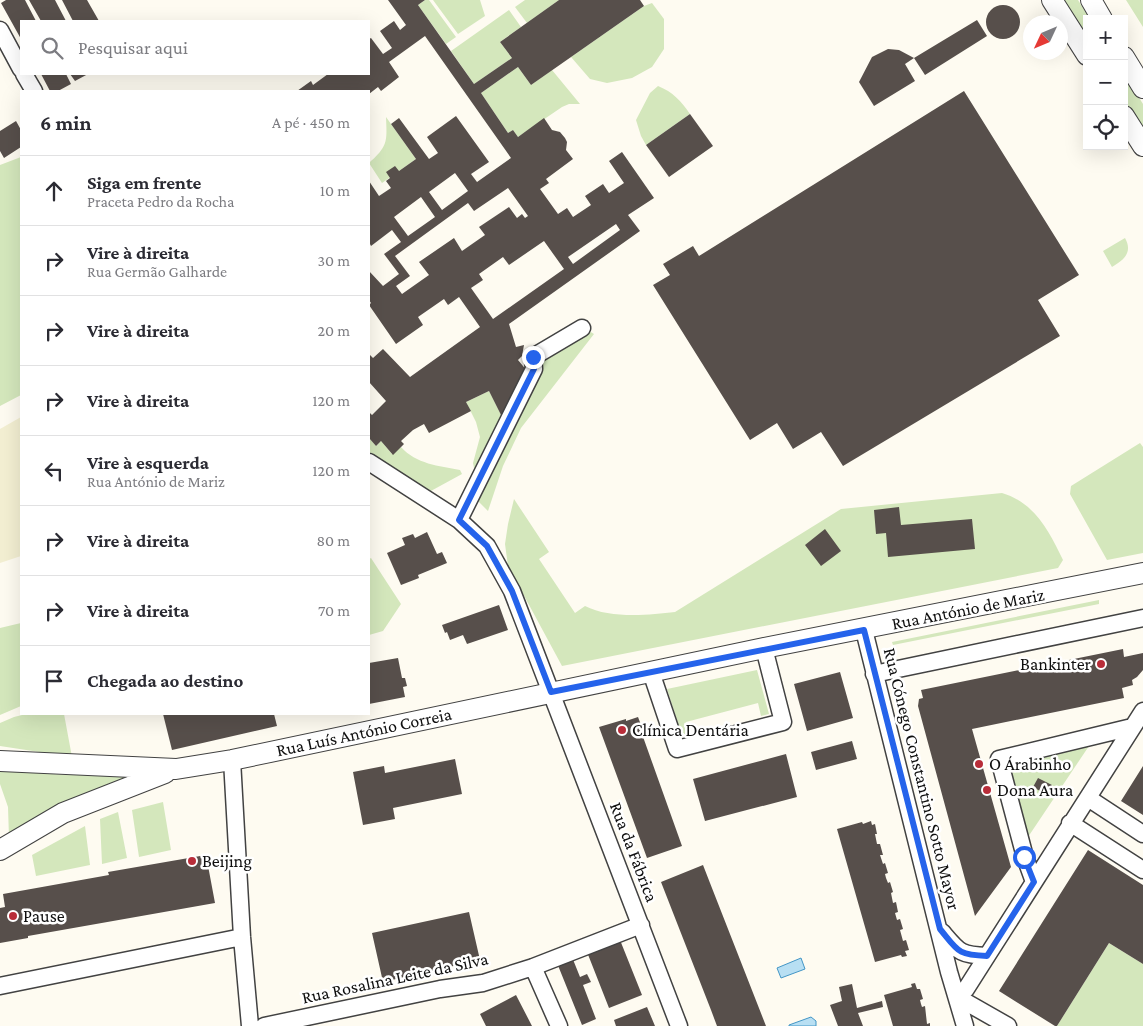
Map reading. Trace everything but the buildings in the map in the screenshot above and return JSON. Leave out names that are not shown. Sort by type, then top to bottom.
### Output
[{"type":"street","points":[[1052,0],[1083,49]]},
{"type":"street","points":[[1091,0],[1100,15]]},
{"type":"street","points":[[0,30],[20,67]]},
{"type":"street","points":[[1126,60],[1143,88]]},
{"type":"street","points":[[25,75],[33,90]]},
{"type":"street","points":[[1128,122],[1143,146]]},
{"type":"street","points":[[459,520],[534,369],[533,357],[582,328]]},
{"type":"street","name":"Rua da Fábrica","points":[[370,463],[459,520],[487,546],[512,591],[679,1026]]},
{"type":"street","name":"Rua António de Mariz","points":[[551,692],[1143,573]]},
{"type":"street","points":[[874,674],[1143,618]]},
{"type":"street","name":"Rua Cónego Constantino Sotto Mayor","points":[[864,630],[940,929],[949,972],[966,1026]]},
{"type":"street","points":[[651,672],[677,749],[783,722],[764,648]]},
{"type":"street","name":"Rua Luís António Correia","points":[[0,850],[63,813],[123,788],[176,769],[232,760],[551,692]]},
{"type":"street","points":[[1008,1026],[957,997],[966,989],[1143,711]]},
{"type":"street","points":[[1034,882],[1024,857],[999,760],[1132,727]]},
{"type":"street","points":[[232,760],[242,937],[250,1026]]},
{"type":"street","name":"Rua Luís António Correia","points":[[0,761],[176,769]]},
{"type":"street","points":[[1088,798],[1143,834]]},
{"type":"street","points":[[1070,824],[1143,870]]},
{"type":"street","name":"Rua Rosalina Leite da Silva","points":[[264,1026],[440,989],[483,983],[533,967],[641,925]]},
{"type":"street","points":[[940,929],[956,949],[967,955],[987,956]]},
{"type":"street","points":[[0,986],[242,937]]},
{"type":"street","points":[[533,967],[559,1026]]},
{"type":"shaded area","points":[[20,418],[20,556],[0,563],[0,429]]},
{"type":"green space","points":[[425,0],[429,0],[456,37],[446,44],[418,5]]},
{"type":"green space","points":[[433,0],[480,0],[485,16],[458,34]]},
{"type":"green space","points":[[525,0],[559,0],[527,23],[515,7]]},
{"type":"green space","points":[[1063,0],[1078,0],[1087,15],[1083,15],[1083,32]]},
{"type":"green space","points":[[1126,0],[1143,0],[1143,27]]},
{"type":"green space","points":[[652,3],[664,19],[664,49],[652,67],[632,78],[607,83],[590,79],[571,57],[644,6]]},
{"type":"green space","points":[[509,10],[521,27],[500,42],[512,58],[474,84],[451,51]]},
{"type":"green space","points":[[518,67],[531,85],[552,70],[580,104],[569,104],[562,107],[518,137],[513,130],[508,133],[481,93]]},
{"type":"green space","points":[[1128,80],[1143,104],[1143,130],[1128,106]]},
{"type":"green space","points":[[658,86],[676,97],[690,114],[646,145],[636,120],[650,93]]},
{"type":"green space","points":[[386,117],[416,159],[382,183],[370,162],[383,148]]},
{"type":"green space","points":[[20,157],[20,396],[0,406],[0,165]]},
{"type":"green space","points":[[1125,238],[1128,251],[1112,267],[1103,251]]},
{"type":"green space","points":[[589,331],[594,334],[521,428],[503,466],[488,511],[475,498],[542,361],[554,352],[571,345]]},
{"type":"green space","points":[[489,391],[505,423],[487,461],[474,468],[473,463],[480,437],[476,422],[466,402]]},
{"type":"green space","points":[[370,439],[376,446],[381,441],[392,454],[401,447],[421,461],[460,470],[462,474],[429,492],[370,453]]},
{"type":"green space","points":[[1140,443],[1143,447],[1143,553],[1107,560],[1070,494],[1071,486]]},
{"type":"green space","points":[[1002,493],[1023,504],[1040,519],[1063,560],[1058,568],[562,666],[508,566],[505,544],[514,499],[549,552],[539,559],[575,613],[585,606],[606,613],[630,615],[675,612],[841,509]]},
{"type":"green space","points":[[370,558],[401,604],[383,631],[370,635]]},
{"type":"green space","points":[[1099,600],[1099,604],[893,645],[892,642]]},
{"type":"green space","points":[[20,623],[20,706],[0,715],[0,628]]},
{"type":"green space","points":[[757,670],[769,714],[761,716],[758,703],[686,722],[689,735],[682,736],[667,689]]},
{"type":"green space","points":[[22,715],[64,715],[72,757],[0,746],[0,723]]},
{"type":"green space","points":[[1091,743],[1026,840],[1006,763]]},
{"type":"green space","points":[[0,768],[76,775],[152,773],[9,838],[8,807],[0,784]]},
{"type":"green space","points":[[163,802],[171,850],[139,857],[132,810]]},
{"type":"green space","points":[[118,812],[127,858],[102,864],[100,819]]},
{"type":"green space","points":[[85,826],[90,865],[36,876],[32,855]]},
{"type":"green space","points":[[1109,943],[1143,964],[1143,1026],[1057,1026]]},
{"type":"water","points":[[801,958],[805,969],[781,978],[777,968]]},
{"type":"water","points":[[811,1017],[816,1021],[816,1026],[789,1026],[789,1025]]},
{"type":"place","name":"Bankinter","points":[[1101,664]]},
{"type":"place","name":"Clínica Dentária","points":[[622,730]]},
{"type":"place","name":"O Árabinho","points":[[979,764]]},
{"type":"place","name":"Dona Aura","points":[[987,790]]},
{"type":"place","name":"Beijing","points":[[192,861]]},
{"type":"place","name":"Pause","points":[[13,916]]},
{"type":"route","points":[[533,357],[534,369],[459,520],[487,546],[512,591],[551,692],[764,648],[864,630],[940,929],[956,949],[967,955],[987,956],[1034,882],[1024,857]]}]
